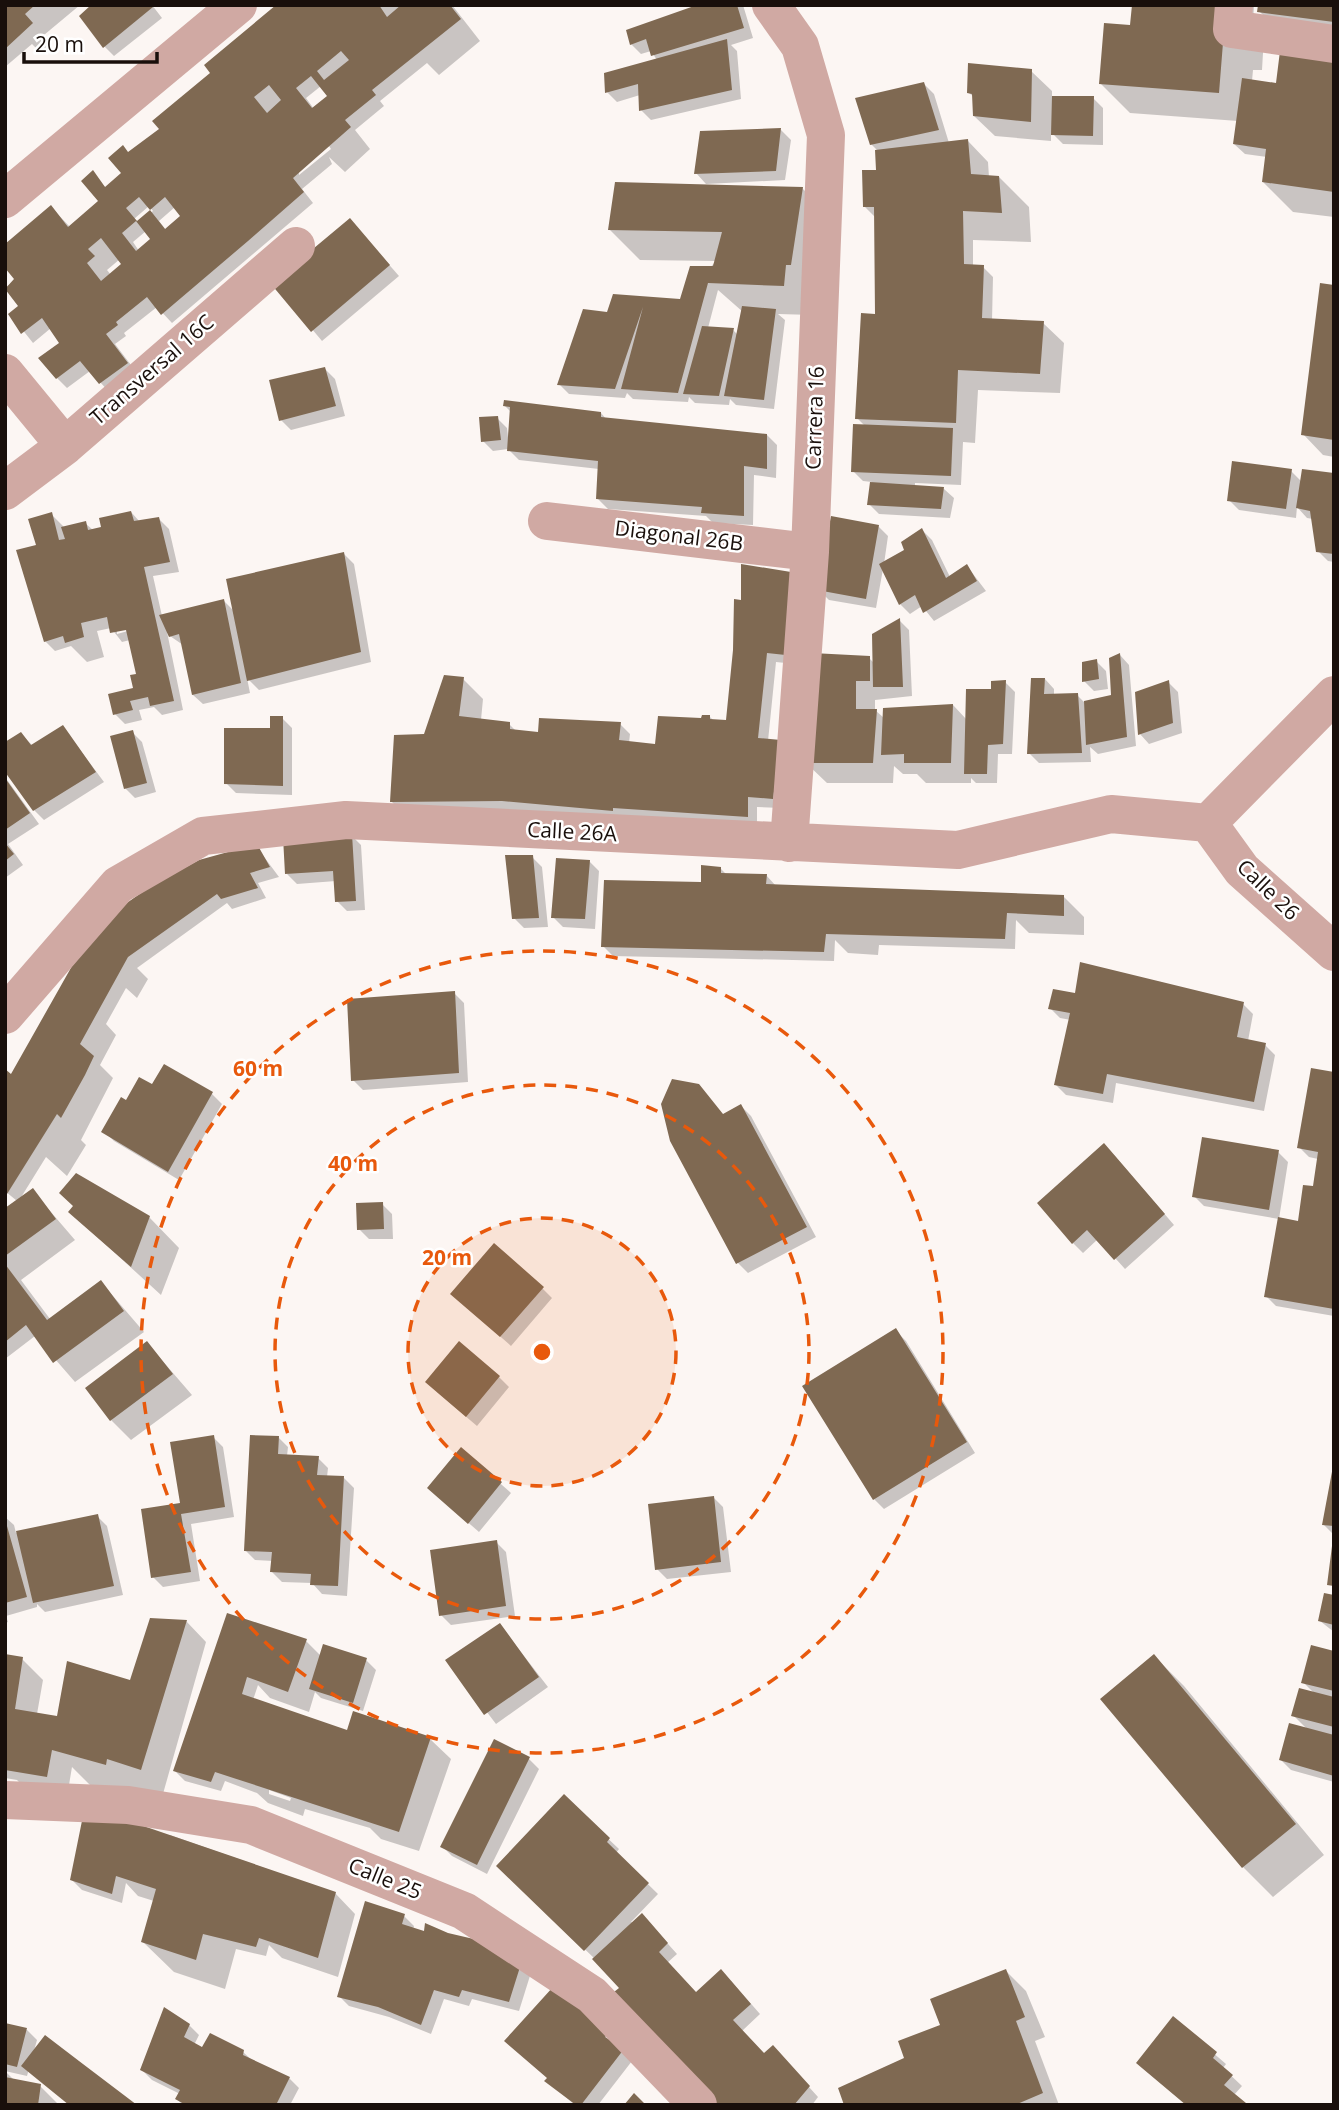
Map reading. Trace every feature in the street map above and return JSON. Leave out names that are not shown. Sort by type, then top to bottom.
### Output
[{"type":"street","points":[[5,199],[238,5]]},
{"type":"street","name":"Carrera 16","points":[[771,5],[800,46],[826,135],[810,552],[789,843]]},
{"type":"street","points":[[1234,5],[1232,29],[1334,44]]},
{"type":"street","name":"Transversal 16C","points":[[5,491],[65,446],[296,246]]},
{"type":"street","points":[[5,373],[65,446]]},
{"type":"street","name":"Diagonal 26B","points":[[547,521],[810,552]]},
{"type":"street","points":[[1208,822],[1334,695]]},
{"type":"street","name":"Calle 26A","points":[[5,1015],[118,886],[203,836],[346,820],[958,850],[1111,814],[1208,822]]},
{"type":"street","name":"Calle 26","points":[[1208,822],[1242,870],[1334,952]]},
{"type":"street","name":"Calle 25","points":[[5,1800],[128,1805],[251,1825],[464,1911],[592,1995],[698,2105]]},
{"type":"building","points":[[5,5],[35,5],[25,14],[33,23],[5,49]]},
{"type":"building","points":[[91,5],[153,7],[103,48],[79,16]]},
{"type":"building","points":[[276,5],[379,5],[387,17],[401,5],[450,5],[461,19],[372,90],[376,95],[345,120],[351,127],[293,178],[304,192],[161,315],[147,297],[116,322],[118,325],[106,334],[128,363],[99,384],[80,361],[56,379],[38,358],[59,343],[42,318],[21,334],[8,314],[18,306],[5,289],[14,279],[5,268],[5,244],[51,205],[68,227],[98,201],[81,181],[93,170],[105,187],[121,173],[108,158],[123,145],[128,152],[159,129],[152,121],[210,73],[204,65]],"holes":[[[341,51],[349,60],[324,80],[317,71]],[[311,76],[327,96],[312,108],[296,88]],[[269,85],[281,100],[267,113],[254,97]],[[139,197],[150,210],[137,221],[126,208]],[[165,197],[180,216],[165,229],[150,210]],[[136,221],[150,239],[136,251],[122,233]],[[101,238],[121,264],[101,281],[87,263],[95,256],[88,249]]]},
{"type":"building","points":[[697,5],[737,5],[744,28],[651,56],[646,39],[630,45],[626,30]]},
{"type":"building","points":[[1132,5],[1226,5],[1219,93],[1099,84],[1104,23],[1130,25]]},
{"type":"building","points":[[1258,5],[1334,5],[1334,22],[1257,12]]},
{"type":"building","points":[[727,39],[732,90],[639,111],[638,84],[605,93],[604,73]]},
{"type":"building","points":[[1280,51],[1334,59],[1334,192],[1262,182],[1266,149],[1233,144],[1242,78],[1276,83]]},
{"type":"building","points":[[968,63],[1032,69],[1031,122],[973,116],[972,94],[967,93]]},
{"type":"building","points":[[924,82],[939,130],[870,145],[855,98]]},
{"type":"building","points":[[1052,96],[1094,96],[1093,136],[1051,135]]},
{"type":"building","points":[[781,128],[776,171],[694,174],[700,131]]},
{"type":"building","points":[[968,139],[971,174],[999,176],[1002,213],[963,211],[964,264],[984,265],[982,318],[1044,321],[1040,374],[958,370],[956,423],[855,419],[861,313],[875,314],[874,207],[863,207],[862,170],[876,170],[875,150]]},
{"type":"building","points":[[615,182],[803,187],[791,265],[786,265],[784,286],[708,283],[678,393],[621,389],[643,307],[615,389],[557,385],[583,309],[607,312],[613,294],[680,299],[690,266],[713,266],[722,232],[608,230]]},
{"type":"building","points":[[350,218],[390,265],[311,332],[271,284]]},
{"type":"building","points":[[1320,283],[1334,285],[1334,440],[1301,435]]},
{"type":"building","points":[[742,306],[776,309],[764,400],[724,396]]},
{"type":"building","points":[[702,326],[734,328],[719,396],[683,394]]},
{"type":"building","points":[[325,367],[336,406],[279,421],[269,380]]},
{"type":"building","points":[[504,400],[601,412],[601,417],[767,434],[767,469],[744,466],[744,516],[701,513],[702,507],[596,499],[598,461],[507,451],[510,407],[503,406]]},
{"type":"building","points":[[498,416],[501,440],[481,442],[479,417]]},
{"type":"building","points":[[853,424],[953,428],[951,476],[851,472]]},
{"type":"building","points":[[1232,461],[1292,469],[1286,509],[1227,501]]},
{"type":"building","points":[[1302,469],[1334,473],[1334,554],[1316,552],[1310,511],[1296,508]]},
{"type":"building","points":[[870,482],[944,487],[941,509],[867,505]]},
{"type":"building","points":[[131,511],[134,521],[159,517],[170,562],[144,567],[174,701],[150,706],[148,697],[130,701],[133,710],[113,715],[108,694],[133,688],[130,675],[136,674],[126,630],[110,633],[107,617],[81,623],[84,637],[65,643],[63,636],[44,642],[16,550],[36,545],[28,519],[52,512],[59,540],[65,539],[61,527],[86,521],[88,530],[101,527],[99,518]]},
{"type":"building","points":[[831,516],[879,525],[866,599],[817,590]]},
{"type":"building","points":[[922,528],[946,578],[967,564],[977,581],[923,613],[915,595],[899,605],[879,564],[904,550],[901,542]]},
{"type":"building","points":[[344,552],[361,652],[247,681],[226,579]]},
{"type":"building","points":[[741,564],[791,572],[795,656],[767,653],[758,738],[781,740],[773,799],[748,797],[748,817],[613,808],[613,811],[502,801],[390,802],[394,735],[424,734],[444,675],[464,677],[459,716],[510,722],[510,729],[538,732],[539,718],[621,722],[619,740],[655,744],[658,716],[701,718],[702,715],[710,715],[710,719],[726,720],[733,650],[734,599],[741,600]]},
{"type":"building","points":[[224,599],[241,683],[192,695],[179,634],[169,637],[159,615]]},
{"type":"building","points":[[900,618],[903,687],[873,687],[872,634]]},
{"type":"building","points":[[812,653],[870,656],[870,681],[856,681],[856,709],[877,709],[873,763],[804,763]]},
{"type":"building","points":[[1120,653],[1127,737],[1086,745],[1084,701],[1111,695],[1109,658]]},
{"type":"building","points":[[1097,659],[1099,679],[1082,682],[1082,662]]},
{"type":"building","points":[[1031,678],[1045,678],[1044,694],[1078,693],[1082,753],[1027,754]]},
{"type":"building","points":[[1006,680],[1003,744],[988,745],[987,774],[964,774],[966,689],[991,689],[991,681]]},
{"type":"building","points":[[1169,680],[1173,723],[1138,735],[1135,692]]},
{"type":"building","points":[[953,704],[951,763],[904,763],[904,754],[881,755],[883,708]]},
{"type":"building","points":[[270,716],[283,716],[283,786],[224,784],[224,728],[270,728]]},
{"type":"building","points":[[63,725],[96,772],[33,811],[5,772],[5,742],[21,732],[31,745]]},
{"type":"building","points":[[133,730],[147,783],[124,789],[110,736]]},
{"type":"building","points":[[5,778],[30,813],[5,830]]},
{"type":"building","points":[[352,834],[356,901],[335,902],[333,871],[285,874],[283,837]]},
{"type":"building","points":[[5,843],[14,854],[5,861]]},
{"type":"building","points":[[257,844],[270,867],[250,873],[258,888],[221,899],[217,894],[128,957],[80,1044],[94,1056],[85,1075],[61,1118],[57,1114],[7,1194],[5,1069],[11,1074],[72,966],[121,907],[151,886],[199,860]]},
{"type":"building","points":[[505,855],[533,855],[539,918],[512,919]]},
{"type":"building","points":[[556,858],[590,860],[585,919],[551,918]]},
{"type":"building","points":[[701,865],[721,867],[721,873],[767,874],[766,884],[1064,895],[1064,916],[1007,913],[1005,939],[826,934],[824,952],[601,947],[604,880],[701,882]]},
{"type":"building","points":[[1080,962],[1244,1002],[1237,1037],[1266,1043],[1254,1102],[1107,1074],[1103,1094],[1054,1085],[1070,1013],[1048,1009],[1053,989],[1075,993]]},
{"type":"building","points":[[455,991],[459,1073],[351,1081],[347,999]]},
{"type":"building","points":[[164,1064],[213,1092],[168,1172],[101,1132],[121,1097],[126,1100],[139,1077],[152,1084]]},
{"type":"building","points":[[1311,1068],[1334,1072],[1334,1309],[1264,1297],[1278,1217],[1298,1221],[1303,1185],[1313,1186],[1318,1152],[1297,1148]]},
{"type":"building","points":[[672,1079],[699,1084],[723,1114],[741,1104],[807,1227],[736,1264],[670,1141],[661,1104]]},
{"type":"building","points":[[1202,1137],[1279,1150],[1269,1210],[1192,1197]]},
{"type":"building","points":[[1104,1143],[1165,1214],[1114,1260],[1087,1230],[1072,1244],[1037,1203]]},
{"type":"building","points":[[76,1173],[150,1216],[131,1267],[68,1212],[73,1206],[59,1193]]},
{"type":"building","points":[[33,1188],[56,1219],[5,1256],[5,1208]]},
{"type":"building","points":[[383,1202],[384,1229],[357,1230],[356,1203]]},
{"type":"building","points":[[494,1243],[544,1287],[500,1337],[450,1294]]},
{"type":"building","points":[[5,1264],[47,1320],[101,1280],[124,1311],[53,1363],[26,1325],[5,1342]]},
{"type":"building","points":[[896,1328],[967,1442],[873,1500],[802,1386]]},
{"type":"building","points":[[147,1341],[173,1374],[110,1421],[85,1388]]},
{"type":"building","points":[[459,1341],[500,1376],[466,1417],[425,1382]]},
{"type":"building","points":[[214,1435],[225,1507],[181,1514],[191,1572],[151,1578],[141,1509],[180,1503],[170,1442]]},
{"type":"building","points":[[250,1435],[279,1436],[278,1454],[319,1456],[317,1475],[344,1476],[338,1586],[310,1585],[311,1574],[270,1572],[272,1552],[244,1551]]},
{"type":"building","points":[[461,1447],[502,1482],[468,1524],[427,1488]]},
{"type":"building","points":[[1334,1461],[1334,1526],[1322,1525]]},
{"type":"building","points":[[714,1496],[721,1562],[655,1570],[648,1504]]},
{"type":"building","points":[[98,1514],[114,1586],[33,1603],[16,1531]]},
{"type":"building","points":[[5,1519],[27,1597],[5,1603]]},
{"type":"building","points":[[497,1540],[506,1606],[439,1616],[430,1550]]},
{"type":"building","points":[[1334,1546],[1334,1586],[1327,1585]]},
{"type":"building","points":[[1324,1593],[1334,1595],[1334,1625],[1318,1621]]},
{"type":"building","points":[[227,1613],[307,1639],[288,1692],[247,1677],[242,1694],[347,1730],[353,1711],[431,1737],[399,1832],[215,1772],[211,1782],[173,1771]]},
{"type":"building","points":[[150,1618],[187,1620],[141,1770],[107,1759],[106,1765],[52,1750],[47,1777],[5,1770],[5,1654],[23,1657],[15,1709],[57,1716],[67,1661],[130,1680]]},
{"type":"building","points":[[500,1623],[539,1677],[484,1715],[445,1660]]},
{"type":"building","points":[[323,1644],[367,1658],[353,1703],[309,1689]]},
{"type":"building","points":[[1311,1645],[1334,1651],[1334,1691],[1301,1683]]},
{"type":"building","points":[[1154,1654],[1296,1824],[1242,1868],[1100,1699]]},
{"type":"building","points":[[1299,1688],[1334,1697],[1334,1727],[1291,1716]]},
{"type":"building","points":[[1289,1723],[1334,1735],[1334,1776],[1279,1760]]},
{"type":"building","points":[[494,1739],[530,1757],[477,1865],[440,1847]]},
{"type":"building","points":[[564,1794],[610,1838],[607,1842],[649,1883],[584,1951],[496,1866]]},
{"type":"building","points":[[85,1806],[336,1892],[318,1958],[259,1938],[256,1947],[203,1934],[196,1960],[141,1942],[156,1889],[116,1876],[112,1894],[70,1880]]},
{"type":"building","points":[[365,1901],[405,1914],[402,1924],[424,1931],[425,1923],[448,1933],[525,1951],[509,2002],[462,1990],[459,1997],[434,1990],[421,2025],[378,2007],[337,1997]]},
{"type":"building","points":[[642,1913],[668,1943],[659,1952],[696,1992],[721,1969],[751,2004],[733,2020],[764,2053],[773,2045],[810,2086],[794,2105],[718,2105],[614,1992],[619,1988],[592,1959]]},
{"type":"building","points":[[1006,1969],[1025,2017],[1016,2021],[1043,2093],[1015,2105],[844,2105],[838,2088],[904,2058],[898,2041],[940,2025],[930,1999]]},
{"type":"building","points":[[553,1987],[610,2032],[605,2037],[624,2049],[581,2105],[576,2105],[544,2081],[547,2078],[504,2041]]},
{"type":"building","points":[[164,2007],[190,2024],[184,2037],[202,2047],[210,2033],[244,2050],[243,2055],[290,2077],[276,2105],[186,2105],[175,2099],[180,2090],[140,2070]]},
{"type":"building","points":[[1173,2016],[1217,2052],[1213,2058],[1233,2075],[1224,2085],[1246,2103],[1244,2105],[1186,2105],[1136,2063]]},
{"type":"building","points":[[5,2023],[27,2028],[17,2067],[5,2064]]},
{"type":"building","points":[[45,2035],[137,2105],[69,2105],[21,2066]]},
{"type":"building","points":[[5,2077],[41,2084],[38,2105],[5,2105]]},
{"type":"building","points":[[634,2093],[646,2105],[624,2105]]}]
